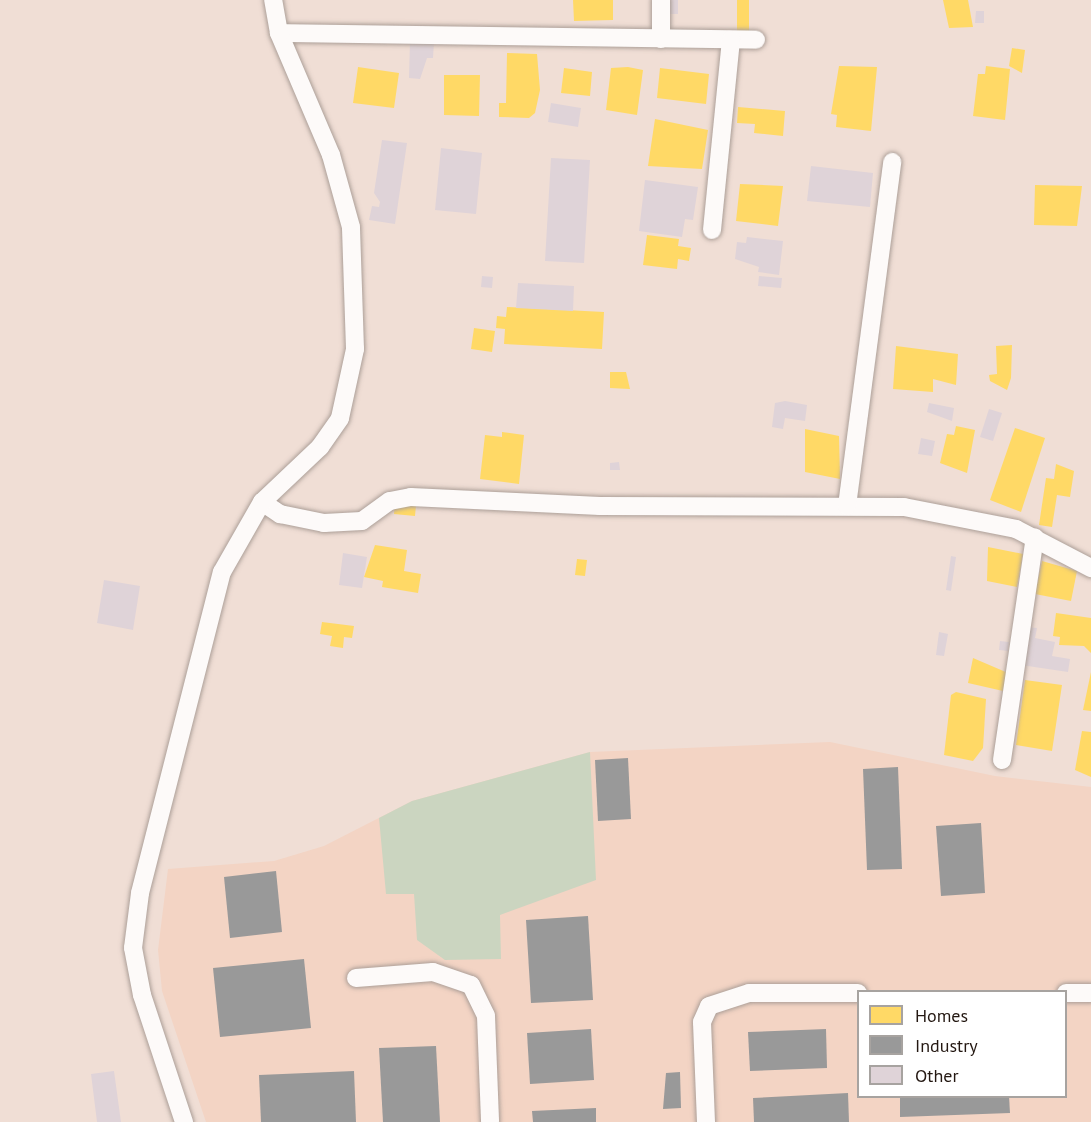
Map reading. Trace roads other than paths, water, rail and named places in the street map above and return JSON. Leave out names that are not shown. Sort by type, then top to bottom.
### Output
[{"type":"street","points":[[184,1122],[142,995],[133,948],[140,893],[222,572],[262,502],[320,447],[340,418],[355,349],[357,302],[351,227],[331,155],[279,33],[273,0]]},
{"type":"street","points":[[661,0],[661,39]]},
{"type":"street","points":[[279,33],[756,40]]},
{"type":"street","points":[[712,230],[731,40]]},
{"type":"street","points":[[847,506],[892,162]]},
{"type":"street","points":[[262,502],[291,517],[324,522],[362,520],[390,501],[411,497],[600,506],[904,507],[984,520],[1035,537],[1091,568]]},
{"type":"street","points":[[1002,760],[1035,537]]},
{"type":"street","points":[[356,978],[432,972],[471,985],[486,1016],[490,1122]]},
{"type":"street","points":[[706,1122],[702,1022],[709,1006],[749,993],[857,993]]},
{"type":"street","points":[[1067,993],[1091,993]]}]
